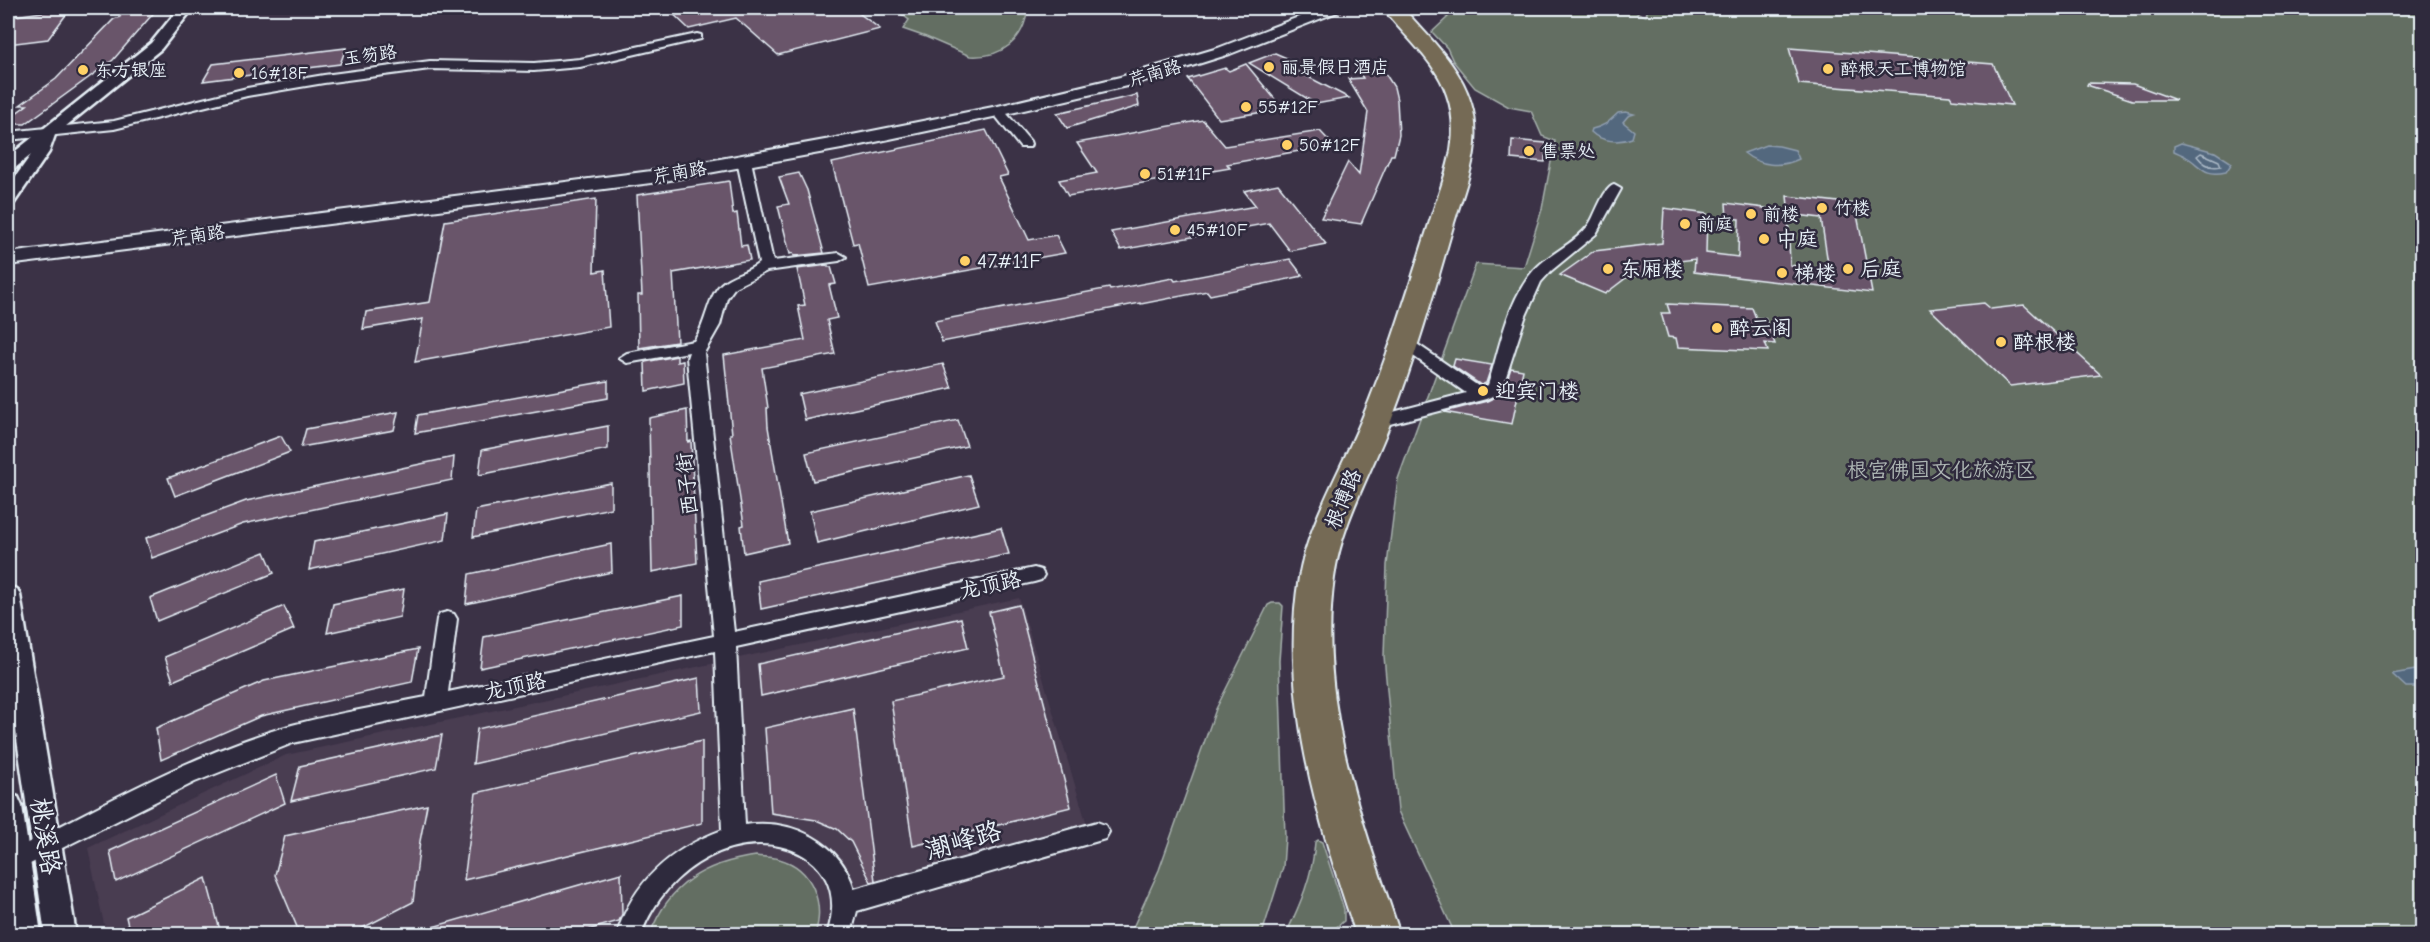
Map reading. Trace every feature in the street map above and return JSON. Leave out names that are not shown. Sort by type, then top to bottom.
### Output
[{"type":"highway","name":"根博路","points":[[1378,934],[1344,830],[1316,718],[1313,617],[1322,551],[1339,504],[1376,422],[1405,343],[1458,174],[1466,134],[1463,114],[1448,73],[1393,8]]},
{"type":"main road","name":"芹南路","points":[[8,259],[659,176],[744,161],[998,111],[1172,68],[1243,44],[1335,8]]},
{"type":"main road","points":[[8,252],[744,161]]},
{"type":"street","points":[[8,165],[156,46],[183,12],[183,8]]},
{"type":"street","name":"玉笏路","points":[[8,136],[114,125],[247,92],[324,79],[430,65],[534,67],[580,63],[620,56],[697,37]]},
{"type":"street","points":[[998,111],[1025,144]]},
{"type":"street","points":[[8,199],[41,152],[50,132]]},
{"type":"street","points":[[744,161],[766,258],[765,267]]},
{"type":"street","points":[[1376,422],[1480,395],[1495,388],[1527,294],[1535,279],[1546,267],[1587,236],[1614,189]]},
{"type":"street","name":"西子街","points":[[734,837],[725,642],[695,358],[698,345],[711,327],[718,298],[734,281],[765,267],[840,257]]},
{"type":"street","points":[[1405,343],[1480,395]]},
{"type":"street","points":[[627,358],[698,345]]},
{"type":"street","name":"龙顶路","points":[[16,860],[205,768],[292,734],[1034,575]]},
{"type":"street","name":"桃溪路","points":[[8,595],[61,934]]},
{"type":"street","points":[[436,704],[447,619]]},
{"type":"street","name":"桃溪路","points":[[8,806],[26,934]]},
{"type":"street","name":"潮峰路","points":[[845,903],[1097,832]]},
{"type":"street","points":[[629,934],[632,920],[649,892],[673,867],[702,849],[734,837],[768,833],[798,839],[823,854],[839,876],[845,903],[839,934]]},
{"type":"shaded area","points":[[1019,598],[1087,825],[859,886],[854,919],[848,934],[106,934],[88,848],[286,755]]},
{"type":"green space","points":[[894,8],[1028,8],[1022,29],[1010,45],[992,54],[970,56],[903,29],[909,20]]},
{"type":"green space","name":"根宫佛国文化旅游区","points":[[1429,8],[1641,8],[1637,13],[1646,16],[1648,8],[2422,8],[2422,934],[1455,934],[1398,811],[1384,656],[1387,565],[1398,479],[1476,264],[1524,267],[1542,209],[1555,141],[1542,136],[1531,111],[1509,107],[1475,88],[1453,61],[1447,48],[1432,32],[1448,17]]},
{"type":"green space","points":[[1280,603],[1283,606],[1279,661],[1285,837],[1283,867],[1262,934],[1130,934],[1159,870],[1216,709],[1268,605]]},
{"type":"green space","points":[[1318,840],[1322,842],[1344,909],[1344,921],[1328,934],[1286,934],[1305,889],[1312,866],[1315,842]]},
{"type":"green space","points":[[756,856],[776,858],[791,864],[808,879],[817,899],[818,923],[815,934],[650,934],[667,902],[691,879],[720,864]]},
{"type":"water","points":[[1618,113],[1634,114],[1628,116],[1623,122],[1634,131],[1632,138],[1611,141],[1591,132],[1592,129],[1610,121]]},
{"type":"water","points":[[2181,143],[2215,152],[2232,163],[2226,172],[2206,171],[2187,157],[2174,151],[2174,146]]},
{"type":"water","points":[[1766,145],[1795,150],[1799,159],[1785,164],[1770,164],[1757,161],[1744,153]]},
{"type":"water","points":[[2422,669],[2422,687],[2406,687],[2392,674]]},
{"type":"building","points":[[71,8],[48,39],[8,44],[8,17]]},
{"type":"building","name":"东方银座","points":[[123,8],[158,8],[113,60],[25,124],[8,124],[8,119],[27,105],[20,105],[56,79],[114,19],[120,17]]},
{"type":"building","points":[[667,8],[852,8],[880,29],[778,55],[736,18],[689,29]]},
{"type":"building","name":"16#18F","points":[[346,48],[340,64],[203,81],[213,64]]},
{"type":"building","points":[[1789,48],[1993,64],[2012,105],[1952,99],[1950,96],[1799,84]]},
{"type":"building","points":[[1275,53],[1296,62],[1287,66],[1349,98],[1316,104],[1249,63]]},
{"type":"building","points":[[1246,64],[1283,109],[1219,119],[1188,79],[1225,68],[1229,71]]},
{"type":"building","points":[[1383,70],[1394,87],[1397,100],[1399,135],[1394,155],[1391,155],[1361,224],[1321,218],[1348,162],[1359,175],[1368,112],[1348,79],[1363,78],[1359,72]]},
{"type":"building","points":[[2088,83],[2133,84],[2176,100],[2132,100],[2087,85]]},
{"type":"building","points":[[1137,95],[1139,106],[1067,128],[1057,113]]},
{"type":"building","points":[[1203,120],[1225,146],[1320,131],[1333,145],[1227,164],[1230,168],[1068,196],[1059,180],[1097,173],[1077,143]]},
{"type":"building","points":[[986,130],[1008,175],[999,177],[1029,240],[1056,235],[1065,253],[869,288],[858,243],[853,244],[832,163]]},
{"type":"building","name":"售票处","points":[[1512,140],[1546,143],[1545,162],[1511,159]]},
{"type":"building","points":[[799,173],[807,190],[824,253],[794,256],[793,253],[790,254],[778,206],[789,204],[779,177]]},
{"type":"building","points":[[729,181],[733,214],[737,213],[741,246],[747,245],[750,260],[673,273],[677,342],[639,348],[638,295],[642,295],[637,195]]},
{"type":"building","points":[[1278,184],[1326,244],[1290,251],[1269,223],[1121,250],[1111,232],[1256,206],[1244,191]]},
{"type":"building","points":[[1787,196],[1855,204],[1872,293],[1694,272],[1695,259],[1645,265],[1651,273],[1626,278],[1605,294],[1560,275],[1594,251],[1662,243],[1664,208],[1707,214],[1706,253],[1738,257],[1739,219],[1727,218],[1726,203],[1788,211],[1790,265],[1829,270],[1821,218],[1789,214]]},
{"type":"building","points":[[596,199],[594,272],[605,270],[609,327],[415,362],[423,319],[363,329],[366,312],[430,302],[445,221]]},
{"type":"building","points":[[1290,259],[1303,276],[1210,295],[1207,291],[1140,303],[942,342],[935,321],[1109,288],[1110,290],[1173,278],[1175,281]]},
{"type":"building","points":[[828,265],[831,267],[836,284],[829,285],[837,318],[827,320],[835,354],[762,368],[768,408],[768,427],[788,543],[744,553],[741,526],[744,525],[730,434],[732,434],[724,355],[805,340],[798,306],[805,305],[797,269]]},
{"type":"building","name":"醉根楼","points":[[1984,303],[1991,309],[2024,305],[2101,375],[2010,386],[1930,309]]},
{"type":"building","name":"醉云阁","points":[[1667,304],[1752,308],[1756,318],[1765,318],[1775,344],[1765,343],[1768,351],[1678,347],[1676,338],[1668,337],[1661,313],[1670,313]]},
{"type":"building","points":[[677,356],[677,362],[683,361],[684,383],[646,391],[645,362]]},
{"type":"building","points":[[1455,359],[1492,365],[1486,383],[1481,385],[1453,366]]},
{"type":"building","points":[[943,364],[952,388],[805,420],[799,394]]},
{"type":"building","points":[[1511,368],[1523,370],[1512,424],[1444,412],[1487,401],[1502,394]]},
{"type":"building","points":[[608,381],[608,398],[415,433],[418,415]]},
{"type":"building","points":[[687,410],[688,442],[691,441],[697,563],[652,572],[649,418]]},
{"type":"building","points":[[398,412],[394,430],[301,447],[306,429]]},
{"type":"building","points":[[958,420],[967,446],[813,481],[806,453]]},
{"type":"building","points":[[608,426],[608,449],[479,475],[482,450]]},
{"type":"building","points":[[281,436],[290,452],[175,496],[168,478]]},
{"type":"building","points":[[454,457],[452,480],[243,524],[152,558],[146,538],[246,501]]},
{"type":"building","points":[[969,475],[979,504],[817,543],[810,511]]},
{"type":"building","points":[[611,483],[611,508],[473,537],[476,510]]},
{"type":"building","points":[[448,514],[445,540],[309,570],[314,542]]},
{"type":"building","points":[[1001,528],[1009,554],[761,609],[758,581]]},
{"type":"building","points":[[611,544],[612,572],[466,604],[469,574]]},
{"type":"building","points":[[265,552],[274,573],[157,621],[150,598]]},
{"type":"building","points":[[404,589],[400,617],[327,633],[333,604]]},
{"type":"building","points":[[683,596],[683,625],[480,668],[484,637]]},
{"type":"building","points":[[1019,605],[1071,807],[913,846],[891,701],[1004,676],[989,612]]},
{"type":"building","points":[[284,606],[294,629],[173,681],[165,657]]},
{"type":"building","points":[[961,618],[968,648],[761,696],[758,664]]},
{"type":"building","points":[[418,649],[412,682],[261,716],[161,760],[156,728],[264,681]]},
{"type":"building","points":[[699,678],[701,711],[473,764],[477,729]]},
{"type":"building","points":[[853,708],[875,881],[871,882],[851,842],[837,829],[816,820],[771,813],[765,728]]},
{"type":"building","points":[[442,735],[436,768],[291,801],[300,766]]},
{"type":"building","points":[[702,741],[702,823],[464,880],[476,793]]},
{"type":"building","points":[[276,775],[285,803],[116,882],[110,851]]},
{"type":"building","points":[[427,805],[413,902],[351,934],[300,934],[275,875],[285,836]]},
{"type":"building","points":[[621,873],[622,914],[619,921],[574,934],[423,934],[422,930]]},
{"type":"building","points":[[206,878],[221,934],[130,934],[126,917]]},
{"type":"place","name":"丽景假日酒店","points":[[1269,67]]},
{"type":"place","name":"醉根天工博物馆","points":[[1828,69]]},
{"type":"place","name":"东方银座","points":[[83,70]]},
{"type":"place","name":"16#18F","points":[[239,73]]},
{"type":"place","name":"55#12F","points":[[1246,107]]},
{"type":"place","name":"50#12F","points":[[1287,145]]},
{"type":"place","name":"售票处","points":[[1529,151]]},
{"type":"place","name":"51#11F","points":[[1145,174]]},
{"type":"place","name":"竹楼","points":[[1822,208]]},
{"type":"place","name":"前楼","points":[[1751,214]]},
{"type":"place","name":"前庭","points":[[1685,224]]},
{"type":"place","name":"45#10F","points":[[1175,230]]},
{"type":"place","name":"中庭","points":[[1764,239]]},
{"type":"place","name":"47#11F","points":[[965,261]]},
{"type":"place","name":"东厢楼","points":[[1608,269]]},
{"type":"place","name":"后庭","points":[[1848,269]]},
{"type":"place","name":"梯楼","points":[[1782,273]]},
{"type":"place","name":"醉云阁","points":[[1717,328]]},
{"type":"place","name":"醉根楼","points":[[2001,342]]},
{"type":"place","name":"迎宾门楼","points":[[1483,391]]}]
